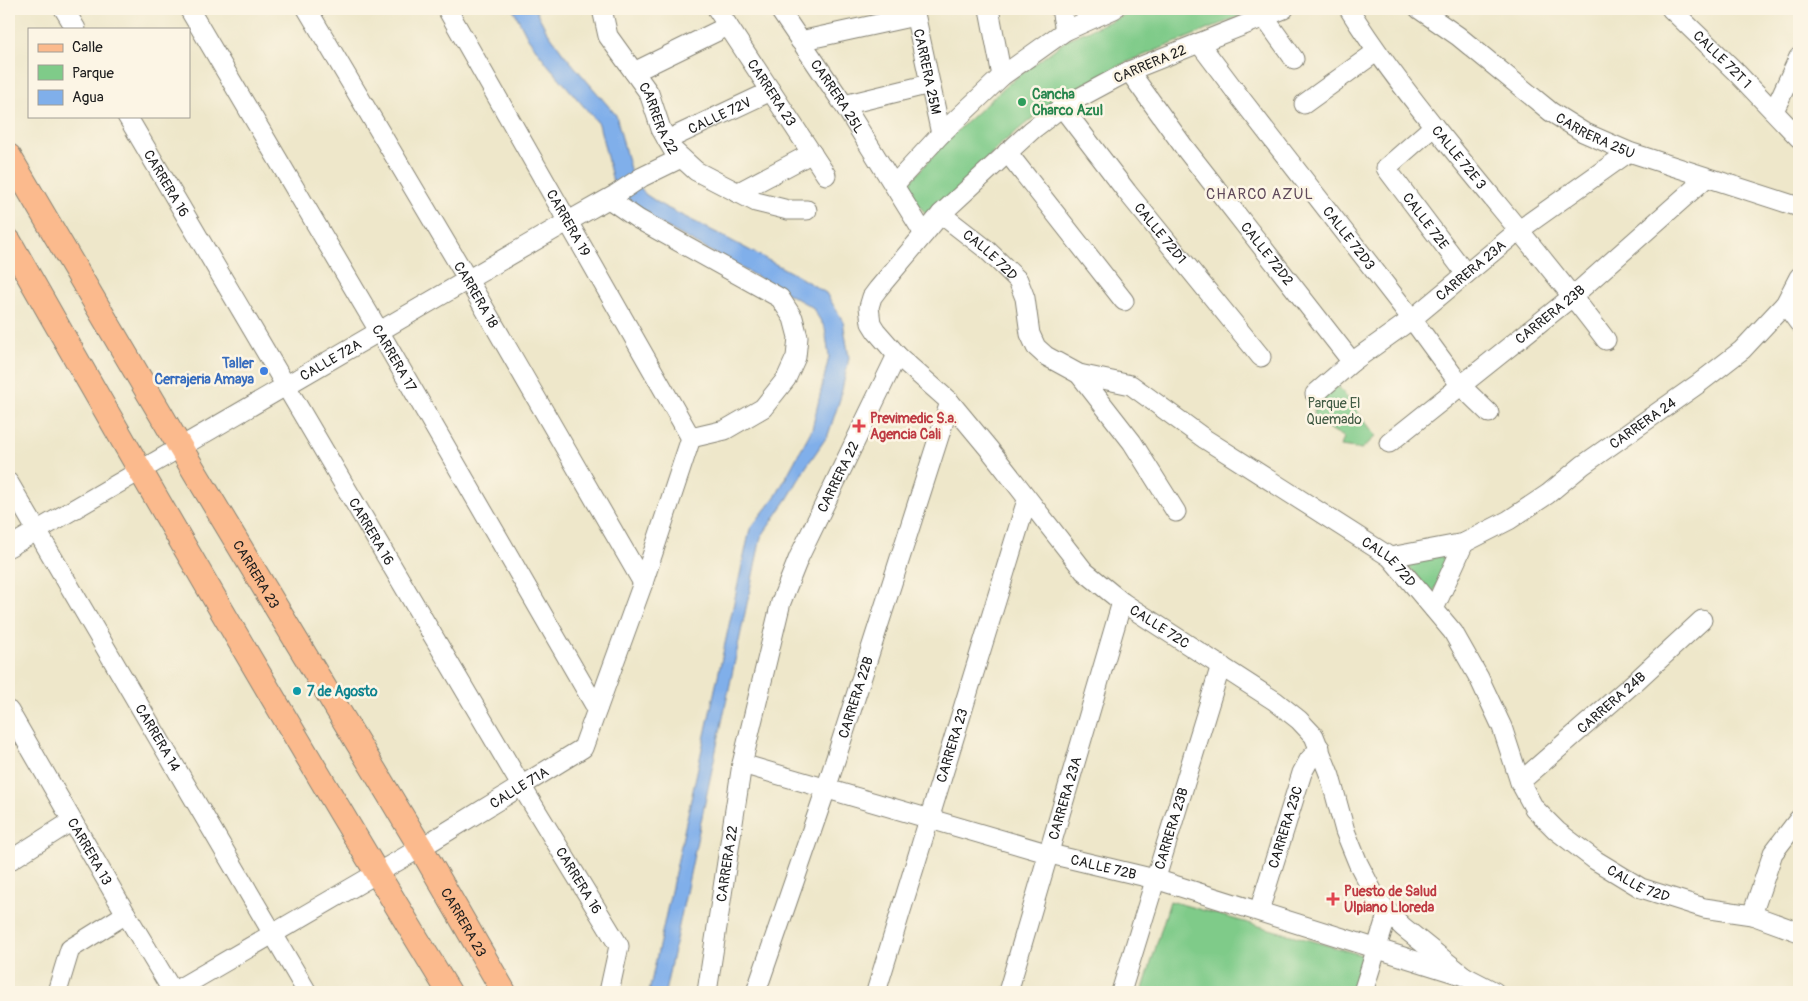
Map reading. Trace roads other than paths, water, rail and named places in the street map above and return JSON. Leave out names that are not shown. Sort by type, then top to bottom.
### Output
[{"type":"main road","name":"CARRERA 23","points":[[9,156],[180,448],[420,848],[504,992]]},
{"type":"main road","points":[[9,241],[140,471],[449,992]]},
{"type":"street","points":[[64,9],[75,28]]},
{"type":"street","name":"CARRERA 17","points":[[189,9],[379,331],[597,710]]},
{"type":"street","name":"CARRERA 18","points":[[307,9],[468,280],[643,583]]},
{"type":"street","name":"CARRERA 19","points":[[447,9],[691,438]]},
{"type":"street","name":"CARRERA 22","points":[[602,9],[608,36],[649,93],[661,130],[673,150],[681,158],[696,171],[737,193],[788,210],[807,210]]},
{"type":"street","name":"CARRERA 23","points":[[717,9],[826,175]]},
{"type":"street","name":"CARRERA 25L","points":[[779,9],[844,105],[924,234]]},
{"type":"street","points":[[989,9],[1002,76]]},
{"type":"street","points":[[1061,9],[1064,31]]},
{"type":"street","points":[[894,185],[941,134],[1002,76],[1064,31],[1114,9]]},
{"type":"street","name":"CARRERA 22","points":[[707,992],[742,764],[781,602],[799,557],[897,355],[871,323],[870,307],[872,297],[941,214],[1007,152],[1062,107],[1129,71],[1284,9]]},
{"type":"street","name":"CARRERA 25U","points":[[1419,9],[1458,36],[1551,112],[1583,132],[1629,152],[1799,207]]},
{"type":"street","name":"CALLE 72T 1","points":[[1671,9],[1799,138]]},
{"type":"street","name":"CALLE 72E 3","points":[[1350,11],[1376,52],[1518,231],[1573,296],[1606,340]]},
{"type":"street","points":[[800,41],[914,12]]},
{"type":"street","name":"CARRERA 25M","points":[[914,12],[941,134]]},
{"type":"street","points":[[1264,17],[1294,59]]},
{"type":"street","points":[[634,72],[728,26]]},
{"type":"street","name":"CALLE 72D3","points":[[1200,43],[1412,319],[1461,386],[1489,413]]},
{"type":"street","points":[[1304,104],[1376,52]]},
{"type":"street","points":[[1774,112],[1799,57]]},
{"type":"street","name":"CALLE 72D2","points":[[1129,71],[1184,147],[1352,362]]},
{"type":"street","points":[[844,105],[930,84]]},
{"type":"street","name":"CALLE 72V","points":[[667,140],[771,90]]},
{"type":"street","name":"CALLE 72D1","points":[[1062,107],[1127,192],[1261,357]]},
{"type":"street","name":"CARRERA 16","points":[[128,118],[522,787],[618,946],[610,992]]},
{"type":"street","name":"CALLE 72E","points":[[1434,126],[1386,168],[1466,274]]},
{"type":"street","points":[[1007,152],[1124,300]]},
{"type":"street","name":"CARRERA 23A","points":[[1315,394],[1352,362],[1412,319],[1518,231],[1629,152]]},
{"type":"street","points":[[737,193],[812,153]]},
{"type":"street","name":"CALLE 72A","points":[[9,547],[612,197],[642,177],[681,158]]},
{"type":"street","name":"CARRERA 23B","points":[[1389,443],[1573,296],[1706,178]]},
{"type":"street","points":[[612,197],[638,219],[780,298],[793,318],[798,336],[796,357],[786,380],[763,408],[725,430],[691,438]]},
{"type":"street","name":"CALLE 72D","points":[[941,214],[986,249],[1018,280],[1025,298],[1030,334],[1036,347],[1046,356],[1080,374],[1131,385],[1205,439],[1390,557],[1453,632],[1479,678],[1502,727],[1520,782],[1534,808],[1557,831],[1595,860],[1641,888],[1704,908],[1752,915],[1799,932]]},
{"type":"street","name":"CARRERA 24","points":[[1390,557],[1464,543],[1509,520],[1548,494],[1583,465],[1698,384],[1742,350],[1785,304],[1799,277]]},
{"type":"street","points":[[1785,304],[1799,323]]},
{"type":"street","name":"CALLE 72C","points":[[897,355],[950,402],[1084,571],[1122,602],[1275,701],[1299,720],[1314,736],[1330,776],[1345,831],[1358,863],[1376,898],[1388,912]]},
{"type":"street","points":[[1080,374],[1132,442],[1176,512]]},
{"type":"street","name":"CARRERA 22B","points":[[756,992],[826,789],[950,402]]},
{"type":"street","name":"CALLE 71A","points":[[173,992],[420,848],[583,748],[643,583],[691,438]]},
{"type":"street","name":"CARRERA 14","points":[[9,482],[307,992]]},
{"type":"street","name":"CARRERA 23","points":[[876,992],[1027,500]]},
{"type":"street","points":[[1434,609],[1464,543]]},
{"type":"street","name":"CARRERA 23A","points":[[1008,992],[1050,854],[1122,602]]},
{"type":"street","name":"CARRERA 24B","points":[[1520,782],[1636,681],[1702,620]]},
{"type":"street","name":"CARRERA 23B","points":[[1121,992],[1221,665]]},
{"type":"street","name":"CARRERA 13","points":[[10,716],[173,992]]},
{"type":"street","name":"CARRERA 23C","points":[[1259,911],[1302,773],[1309,760],[1320,748]]},
{"type":"street","name":"CALLE 72B","points":[[742,764],[1050,854],[1155,879],[1464,976]]},
{"type":"street","points":[[1752,915],[1773,853],[1799,819]]},
{"type":"street","points":[[9,861],[72,821]]},
{"type":"street","points":[[1363,992],[1388,912]]},
{"type":"street","name":"CALLE 72B","points":[[1388,912],[1464,976],[1488,990]]},
{"type":"street","points":[[57,992],[70,949],[126,914]]},
{"type":"water","points":[[513,9],[535,9],[545,28],[563,53],[616,115],[631,173],[645,194],[663,206],[796,275],[826,293],[843,321],[849,358],[840,399],[828,435],[761,537],[665,992],[649,992],[750,529],[777,494],[812,429],[829,357],[825,328],[812,307],[632,208],[613,182],[599,124],[548,65],[528,38]]},
{"type":"place","name":"Cancha Charco Azul","points":[[1022,102]]},
{"type":"place","name":"Taller Cerrajeria Amaya","points":[[264,371]]},
{"type":"place","name":"Previmedic S.a. Agencia Cali","points":[[859,426]]},
{"type":"place","name":"7 de Agosto","points":[[297,691]]},
{"type":"place","name":"Puesto de Salud Ulpiano Lloreda","points":[[1333,899]]},
{"type":"district","name":"CHARCO AZUL","points":[[1260,194]]},
{"type":"park label","name":"Parque El Quemado","points":[[1334,412]]}]
